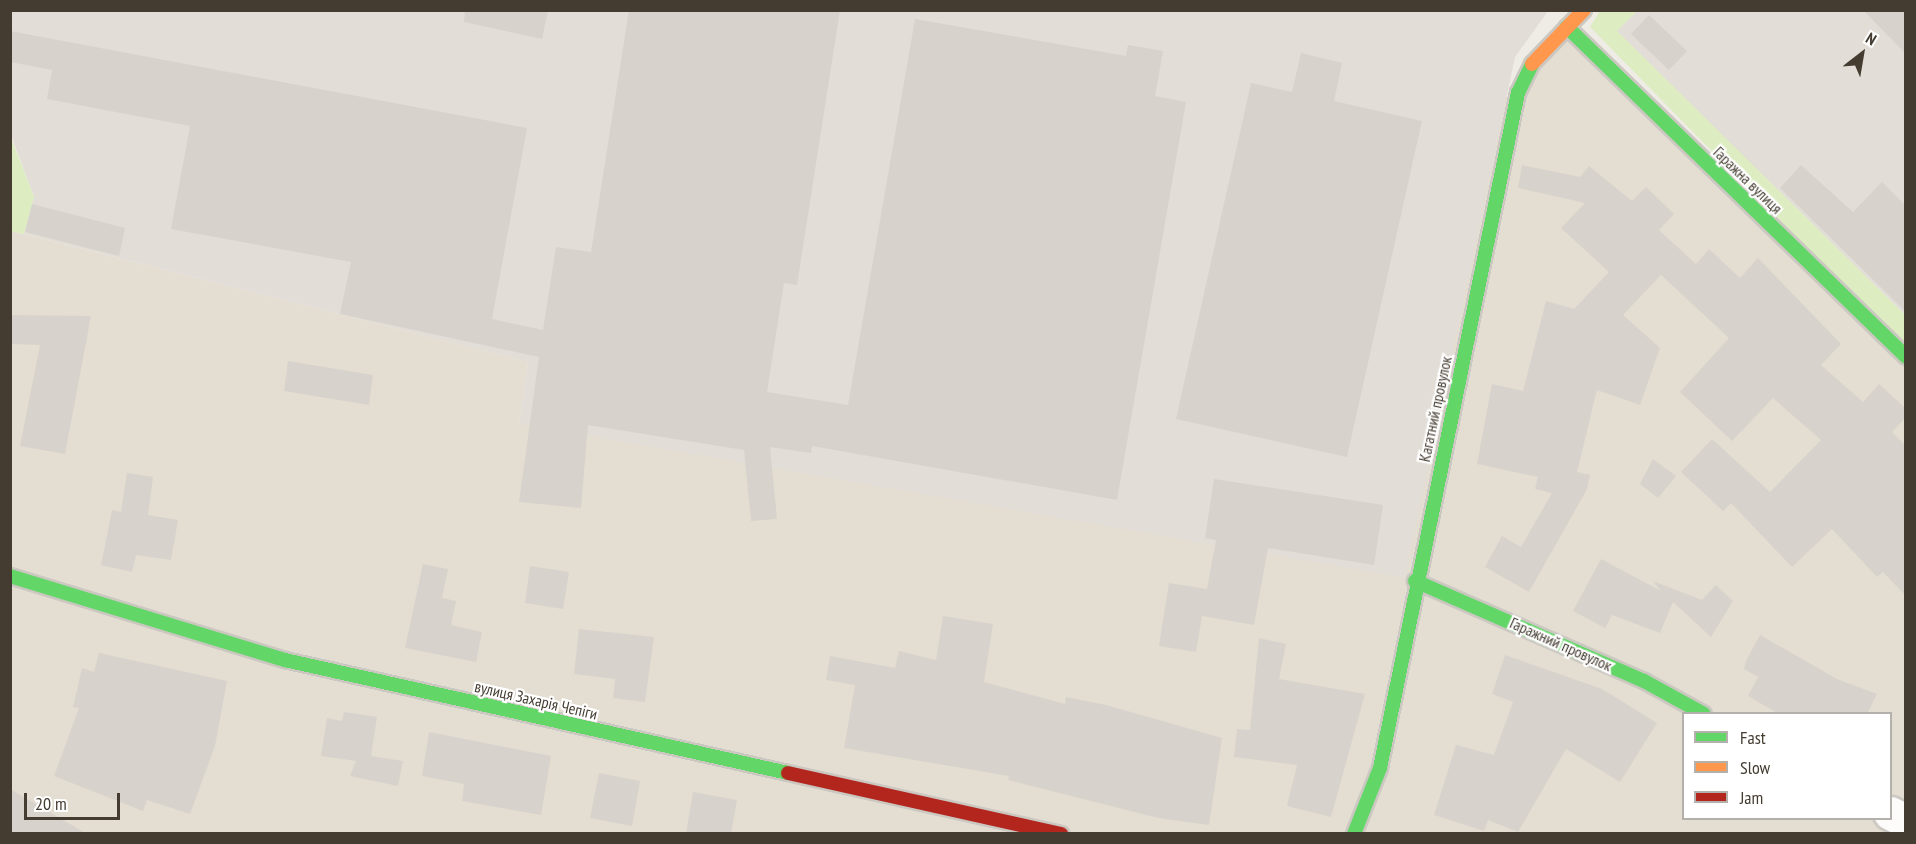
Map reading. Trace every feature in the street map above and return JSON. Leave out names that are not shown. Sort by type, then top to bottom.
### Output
[{"type":"street","name":"Кагатний провулок","points":[[1354,834],[1380,768],[1415,581],[1518,93],[1533,61],[1584,10]]},
{"type":"street","name":"Гаражна вулиця","points":[[1567,27],[1905,357]]},
{"type":"street","name":"вулиця Захарія Чепіги","points":[[10,576],[285,660],[1061,834]]},
{"type":"street","name":"Гаражний провулок","points":[[1415,581],[1644,681],[1700,712]]},
{"type":"shaded area","points":[[11,11],[1548,11],[1515,57],[1405,578],[519,424],[528,362],[24,234],[34,197],[11,135]]},
{"type":"shaded area","points":[[1637,11],[1905,11],[1905,315],[1616,31]]},
{"type":"shaded area","points":[[1567,27],[1905,357],[1905,833],[11,834],[11,231],[528,362],[519,424],[1518,93]]},
{"type":"green space","points":[[1600,11],[1637,11],[1617,31],[1905,315],[1905,348],[1590,27]]},
{"type":"green space","points":[[10,135],[34,197],[24,234],[11,231]]},
{"type":"building","points":[[465,10],[548,10],[542,39],[464,22]]},
{"type":"building","points":[[629,10],[840,10],[797,285],[784,283],[767,392],[848,405],[915,19],[1126,56],[1128,45],[1163,51],[1155,96],[1186,102],[1117,500],[812,446],[811,453],[770,447],[777,519],[751,521],[744,450],[588,425],[581,508],[519,502],[539,357],[340,314],[351,262],[171,229],[190,126],[47,99],[52,70],[10,62],[10,31],[527,128],[492,319],[543,330],[556,247],[591,252]]},
{"type":"building","points":[[1863,10],[1905,10],[1905,53]]},
{"type":"building","points":[[1649,15],[1687,51],[1669,70],[1631,34]]},
{"type":"building","points":[[1301,53],[1342,63],[1334,101],[1422,121],[1347,457],[1176,419],[1251,83],[1292,92]]},
{"type":"building","points":[[1522,165],[1580,177],[1589,166],[1632,201],[1646,187],[1674,214],[1659,230],[1696,264],[1709,249],[1740,278],[1758,258],[1841,344],[1821,365],[1863,402],[1879,384],[1905,408],[1905,418],[1892,432],[1905,445],[1905,595],[1883,572],[1877,577],[1832,529],[1792,567],[1731,503],[1723,511],[1681,472],[1712,439],[1770,492],[1821,440],[1773,398],[1732,441],[1680,392],[1729,338],[1661,275],[1623,315],[1660,348],[1640,405],[1597,390],[1577,472],[1590,475],[1587,489],[1529,592],[1485,567],[1502,536],[1521,547],[1552,493],[1535,489],[1538,477],[1477,464],[1492,384],[1523,391],[1546,301],[1574,309],[1609,272],[1561,228],[1585,203],[1518,188]]},
{"type":"building","points":[[1801,165],[1853,212],[1882,182],[1905,205],[1905,311],[1780,188]]},
{"type":"building","points":[[32,204],[125,228],[119,256],[25,232]]},
{"type":"building","points":[[10,315],[91,316],[65,454],[20,446],[40,345],[10,344]]},
{"type":"building","points":[[288,361],[373,375],[369,405],[284,391]]},
{"type":"building","points":[[1653,459],[1676,476],[1658,498],[1640,484]]},
{"type":"building","points":[[127,473],[153,477],[148,515],[178,520],[171,560],[136,555],[132,572],[101,565],[112,510],[121,512]]},
{"type":"building","points":[[1214,479],[1383,505],[1374,565],[1268,548],[1254,625],[1202,616],[1196,652],[1159,646],[1169,583],[1207,589],[1216,540],[1205,538]]},
{"type":"building","points":[[1601,559],[1661,591],[1653,581],[1702,600],[1716,585],[1733,601],[1711,637],[1673,602],[1660,633],[1612,615],[1605,628],[1573,611]]},
{"type":"building","points":[[423,564],[448,569],[442,598],[456,601],[451,625],[482,632],[476,662],[405,648]]},
{"type":"building","points":[[530,566],[569,572],[563,609],[525,603]]},
{"type":"building","points":[[943,616],[993,624],[984,682],[1065,704],[1066,697],[1106,705],[1222,738],[1209,825],[1158,818],[1008,780],[1009,776],[844,748],[855,685],[826,680],[830,656],[895,668],[899,651],[936,660]]},
{"type":"building","points":[[579,629],[654,637],[645,702],[613,698],[615,679],[574,674]]},
{"type":"building","points":[[1760,635],[1837,679],[1877,694],[1868,712],[1776,712],[1748,696],[1758,677],[1744,669]]},
{"type":"building","points":[[1259,638],[1286,644],[1279,679],[1365,694],[1331,817],[1287,806],[1297,765],[1234,757],[1237,729],[1250,730]]},
{"type":"building","points":[[99,653],[227,681],[215,746],[190,814],[147,800],[143,811],[54,776],[79,708],[73,707],[82,668],[94,672]]},
{"type":"building","points":[[1505,655],[1602,689],[1657,723],[1620,782],[1566,749],[1518,832],[1488,820],[1484,831],[1434,815],[1456,745],[1494,755],[1513,702],[1492,694]]},
{"type":"building","points":[[344,712],[377,717],[371,756],[403,761],[398,786],[350,776],[356,761],[321,756],[327,718],[342,721]]},
{"type":"building","points":[[429,732],[551,756],[541,815],[462,801],[464,784],[422,776]]},
{"type":"building","points":[[599,773],[640,781],[632,826],[590,818]]},
{"type":"building","points":[[10,789],[87,834],[10,834]]},
{"type":"building","points":[[693,792],[737,800],[731,834],[686,834]]},
{"type":"traffic: fast","points":[[1567,27],[1906,357]]},
{"type":"traffic: fast","points":[[1354,834],[1380,768],[1518,93],[1532,64]]},
{"type":"traffic: fast","points":[[10,576],[285,660],[788,773]]},
{"type":"traffic: fast","points":[[1415,581],[1644,681],[1700,712]]},
{"type":"traffic: slow","points":[[1532,64],[1584,10]]},
{"type":"traffic: jam","points":[[788,773],[1061,834]]}]
